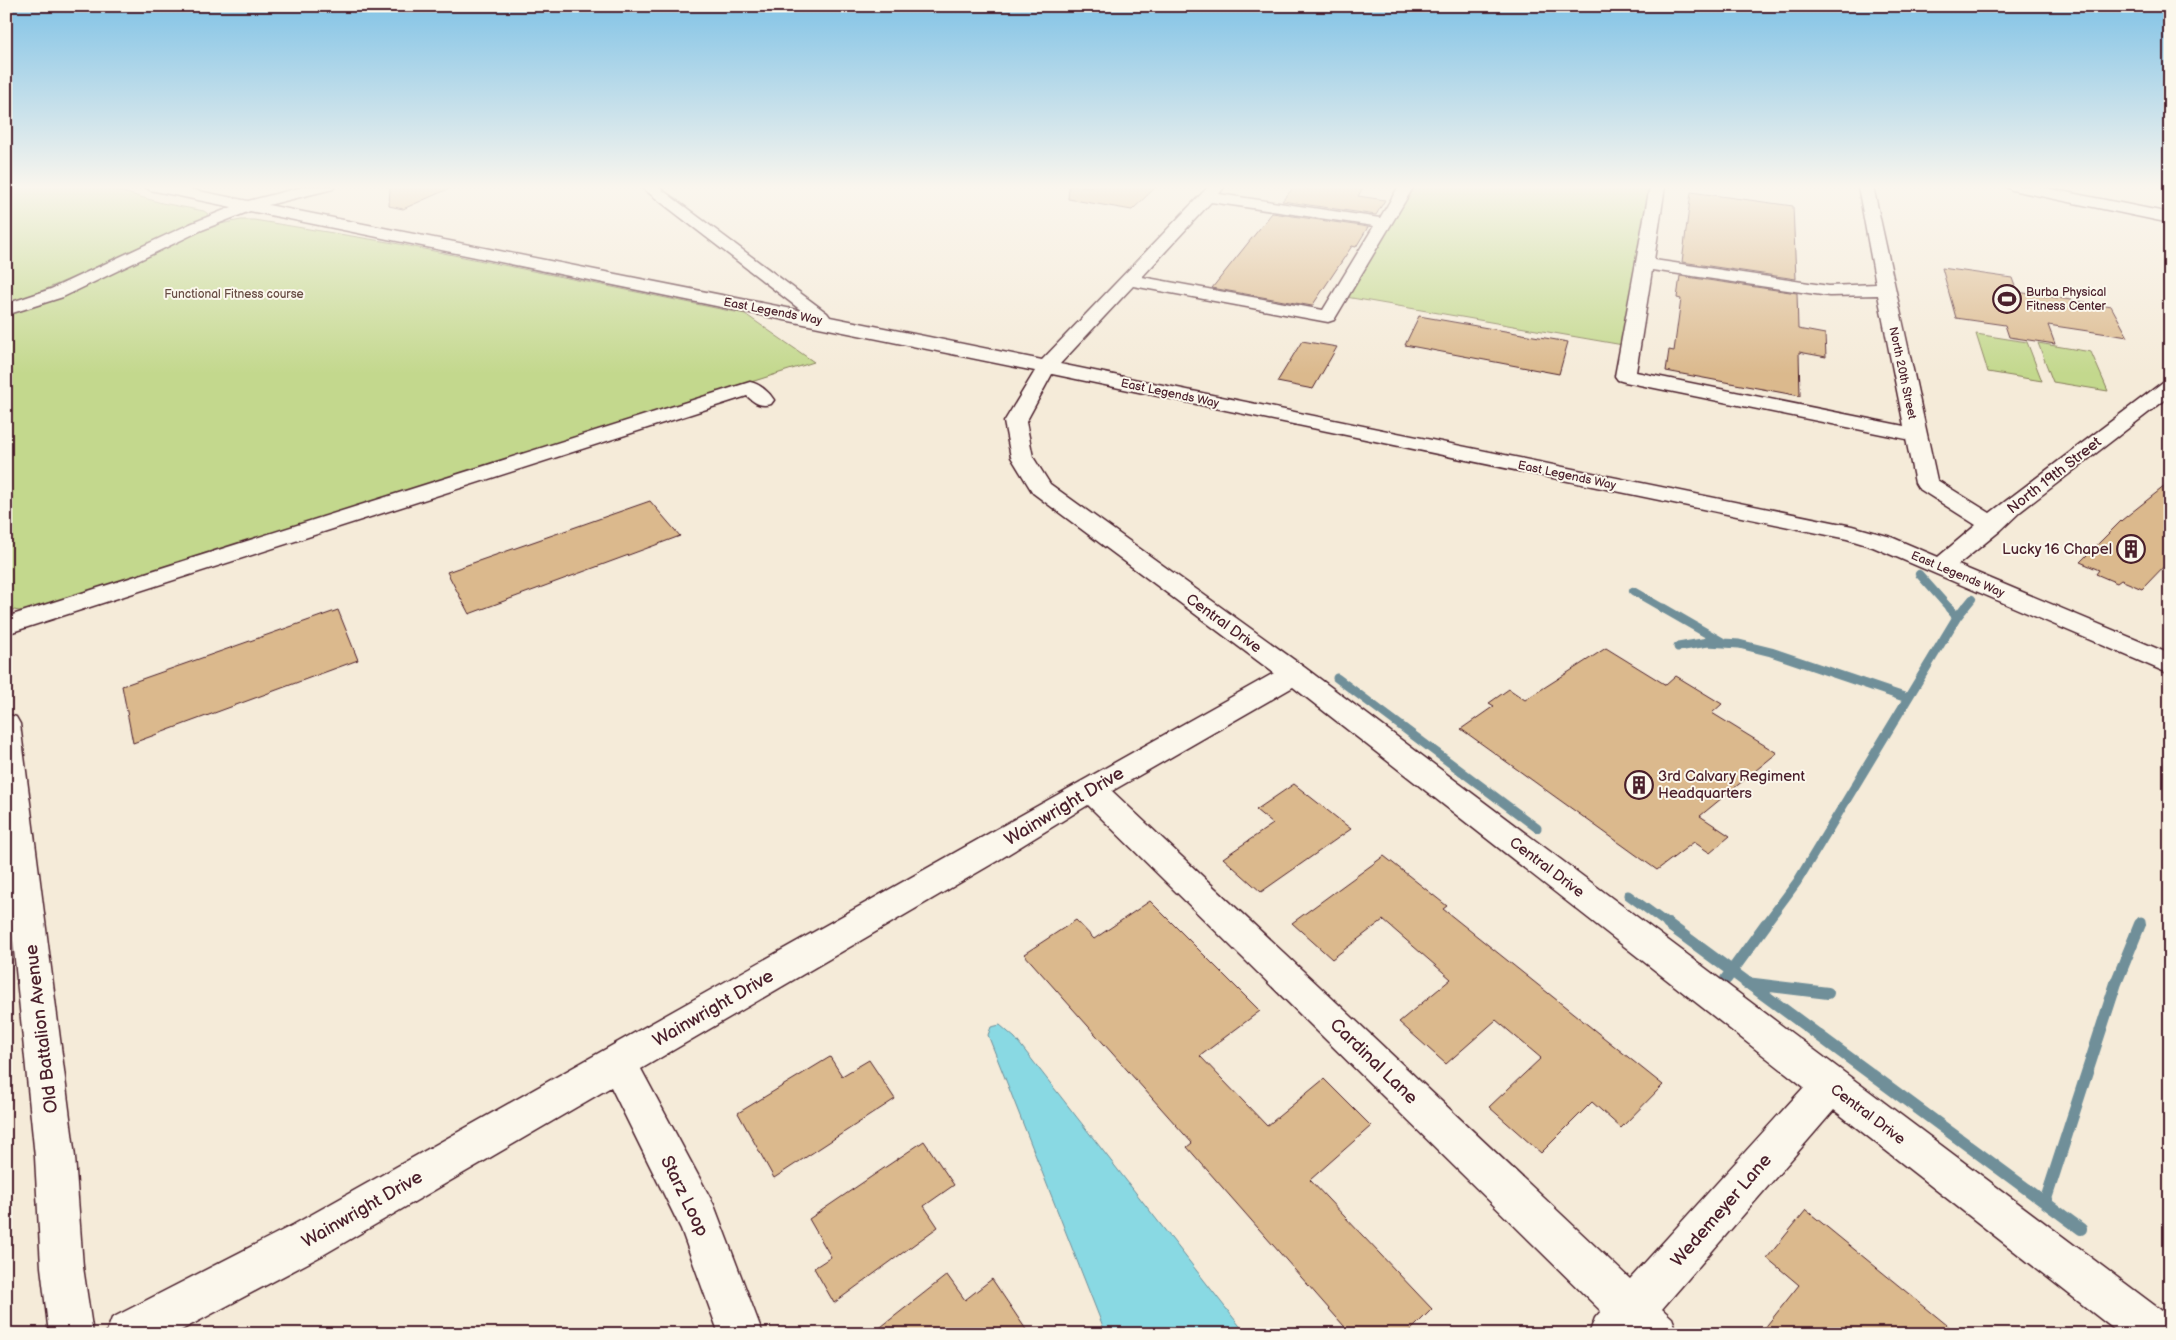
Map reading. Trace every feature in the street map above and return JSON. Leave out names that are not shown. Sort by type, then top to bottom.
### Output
[{"type":"street","points":[[6,310],[57,293],[151,249]]},
{"type":"street","name":"East Legends Way","points":[[460,249],[1852,533],[1882,542],[2170,665]]},
{"type":"street","points":[[729,249],[827,322]]},
{"type":"street","name":"Central Drive","points":[[1160,249],[1046,368],[1015,422],[1022,457],[1041,488],[1294,674],[2156,1334]]},
{"type":"street","points":[[1131,280],[1328,316],[1369,249]]},
{"type":"street","points":[[1648,249],[1625,376],[1916,435]]},
{"type":"street","name":"North 20th Street","points":[[1878,249],[1926,483],[1994,524]]},
{"type":"street","points":[[1645,264],[1829,291],[1886,289]]},
{"type":"street","name":"North 19th Street","points":[[1941,567],[2013,506],[2170,386]]},
{"type":"street","points":[[6,626],[750,388],[764,400]]},
{"type":"street","name":"Wainwright Drive","points":[[128,1334],[308,1240],[1294,674]]},
{"type":"street","name":"Old Battalion Avenue","points":[[6,724],[56,1157],[62,1267],[71,1334]]},
{"type":"street","name":"Cardinal Lane","points":[[1091,789],[1633,1326]]},
{"type":"street","name":"Starz Loop","points":[[618,1063],[699,1220],[740,1333]]},
{"type":"street","name":"Wedemeyer Lane","points":[[1633,1326],[1831,1085]]},
{"type":"green space","points":[[6,249],[135,249],[86,272],[6,304]]},
{"type":"green space","name":"Functional Fitness course","points":[[160,249],[421,249],[745,314],[814,362],[38,609],[19,611],[9,609],[6,589],[6,314]]},
{"type":"green space","points":[[1375,249],[1641,249],[1623,345],[1346,297]]},
{"type":"green space","points":[[1976,334],[2027,342],[2042,381],[1988,372]]},
{"type":"green space","points":[[2038,343],[2091,352],[2108,391],[2053,382]]},
{"type":"water","points":[[1000,1025],[1015,1038],[1246,1334],[1106,1334],[988,1035],[991,1027]]},
{"type":"building","points":[[1244,249],[1350,249],[1312,306],[1212,288]]},
{"type":"building","points":[[1684,249],[1795,249],[1796,279],[1682,262]]},
{"type":"building","name":"Burba Physical Fitness Center","points":[[1942,268],[2012,278],[2017,292],[2111,306],[2128,337],[2048,325],[2055,344],[2009,337],[2005,325],[1956,318]]},
{"type":"building","points":[[1680,276],[1797,293],[1798,329],[1825,334],[1826,357],[1799,352],[1800,396],[1666,371],[1669,350],[1674,351],[1681,299],[1677,298]]},
{"type":"building","points":[[1419,316],[1568,342],[1559,374],[1405,345]]},
{"type":"building","points":[[1302,341],[1337,347],[1313,389],[1277,382]]},
{"type":"building","name":"Lucky 16 Chapel","points":[[2170,482],[2170,560],[2142,589],[2121,580],[2117,583],[2096,574],[2099,570],[2080,562],[2122,520]]},
{"type":"building","points":[[650,501],[680,536],[469,614],[447,572]]},
{"type":"building","points":[[338,610],[358,660],[133,743],[122,686]]},
{"type":"building","name":"3rd Calvary Regiment Headquarters","points":[[1606,648],[1666,685],[1676,676],[1722,704],[1712,713],[1777,753],[1700,816],[1730,836],[1710,853],[1694,842],[1657,870],[1461,729],[1494,706],[1489,703],[1509,689],[1525,700]]},
{"type":"building","points":[[1294,784],[1351,829],[1261,892],[1223,858],[1273,824],[1256,810]]},
{"type":"building","points":[[1384,856],[1447,906],[1443,909],[1663,1085],[1621,1128],[1592,1102],[1541,1153],[1489,1107],[1541,1058],[1496,1020],[1446,1064],[1399,1022],[1451,979],[1383,920],[1332,959],[1292,923]]},
{"type":"building","points":[[1150,901],[1260,1011],[1200,1056],[1267,1126],[1324,1079],[1371,1126],[1310,1180],[1432,1309],[1407,1334],[1351,1334],[1187,1147],[1192,1143],[1024,954],[1076,920],[1094,939]]},
{"type":"building","points":[[830,1057],[842,1076],[869,1060],[895,1099],[774,1178],[738,1113]]},
{"type":"building","points":[[924,1141],[954,1185],[924,1206],[938,1227],[834,1303],[814,1268],[831,1257],[809,1219]]},
{"type":"building","points":[[1806,1210],[1958,1334],[1760,1334],[1799,1285],[1767,1258]]},
{"type":"building","points":[[947,1275],[965,1300],[992,1279],[1029,1334],[872,1334]]},
{"type":"waterway","points":[[1919,574],[1951,610]]},
{"type":"waterway","points":[[1633,591],[1666,610]]},
{"type":"waterway","points":[[1963,610],[1972,599]]},
{"type":"waterway","points":[[1663,608],[1722,642]]},
{"type":"waterway","points":[[1949,608],[1957,617]]},
{"type":"waterway","points":[[1957,617],[1964,608]]},
{"type":"waterway","points":[[1765,925],[1797,882],[1957,617]]},
{"type":"waterway","points":[[1678,647],[1708,642],[1739,644],[1771,652],[1907,698]]},
{"type":"waterway","points":[[1337,678],[1537,828]]},
{"type":"waterway","points":[[1628,895],[1669,925]]},
{"type":"waterway","points":[[2139,925],[2141,921]]},
{"type":"waterway","points":[[1668,924],[1732,971]]},
{"type":"waterway","points":[[1732,971],[1766,924]]},
{"type":"waterway","points":[[2045,1202],[2116,983],[2140,924]]},
{"type":"waterway","points":[[1726,979],[1732,971]]},
{"type":"waterway","points":[[1732,971],[1748,983]]},
{"type":"waterway","points":[[1748,983],[1828,993]]},
{"type":"waterway","points":[[1748,983],[2081,1229]]},
{"type":"place","name":"Burba Physical Fitness Center","points":[[2007,299]]},
{"type":"place","name":"Lucky 16 Chapel","points":[[2131,549]]},
{"type":"place","name":"3rd Calvary Regiment Headquarters","points":[[1639,785]]}]
